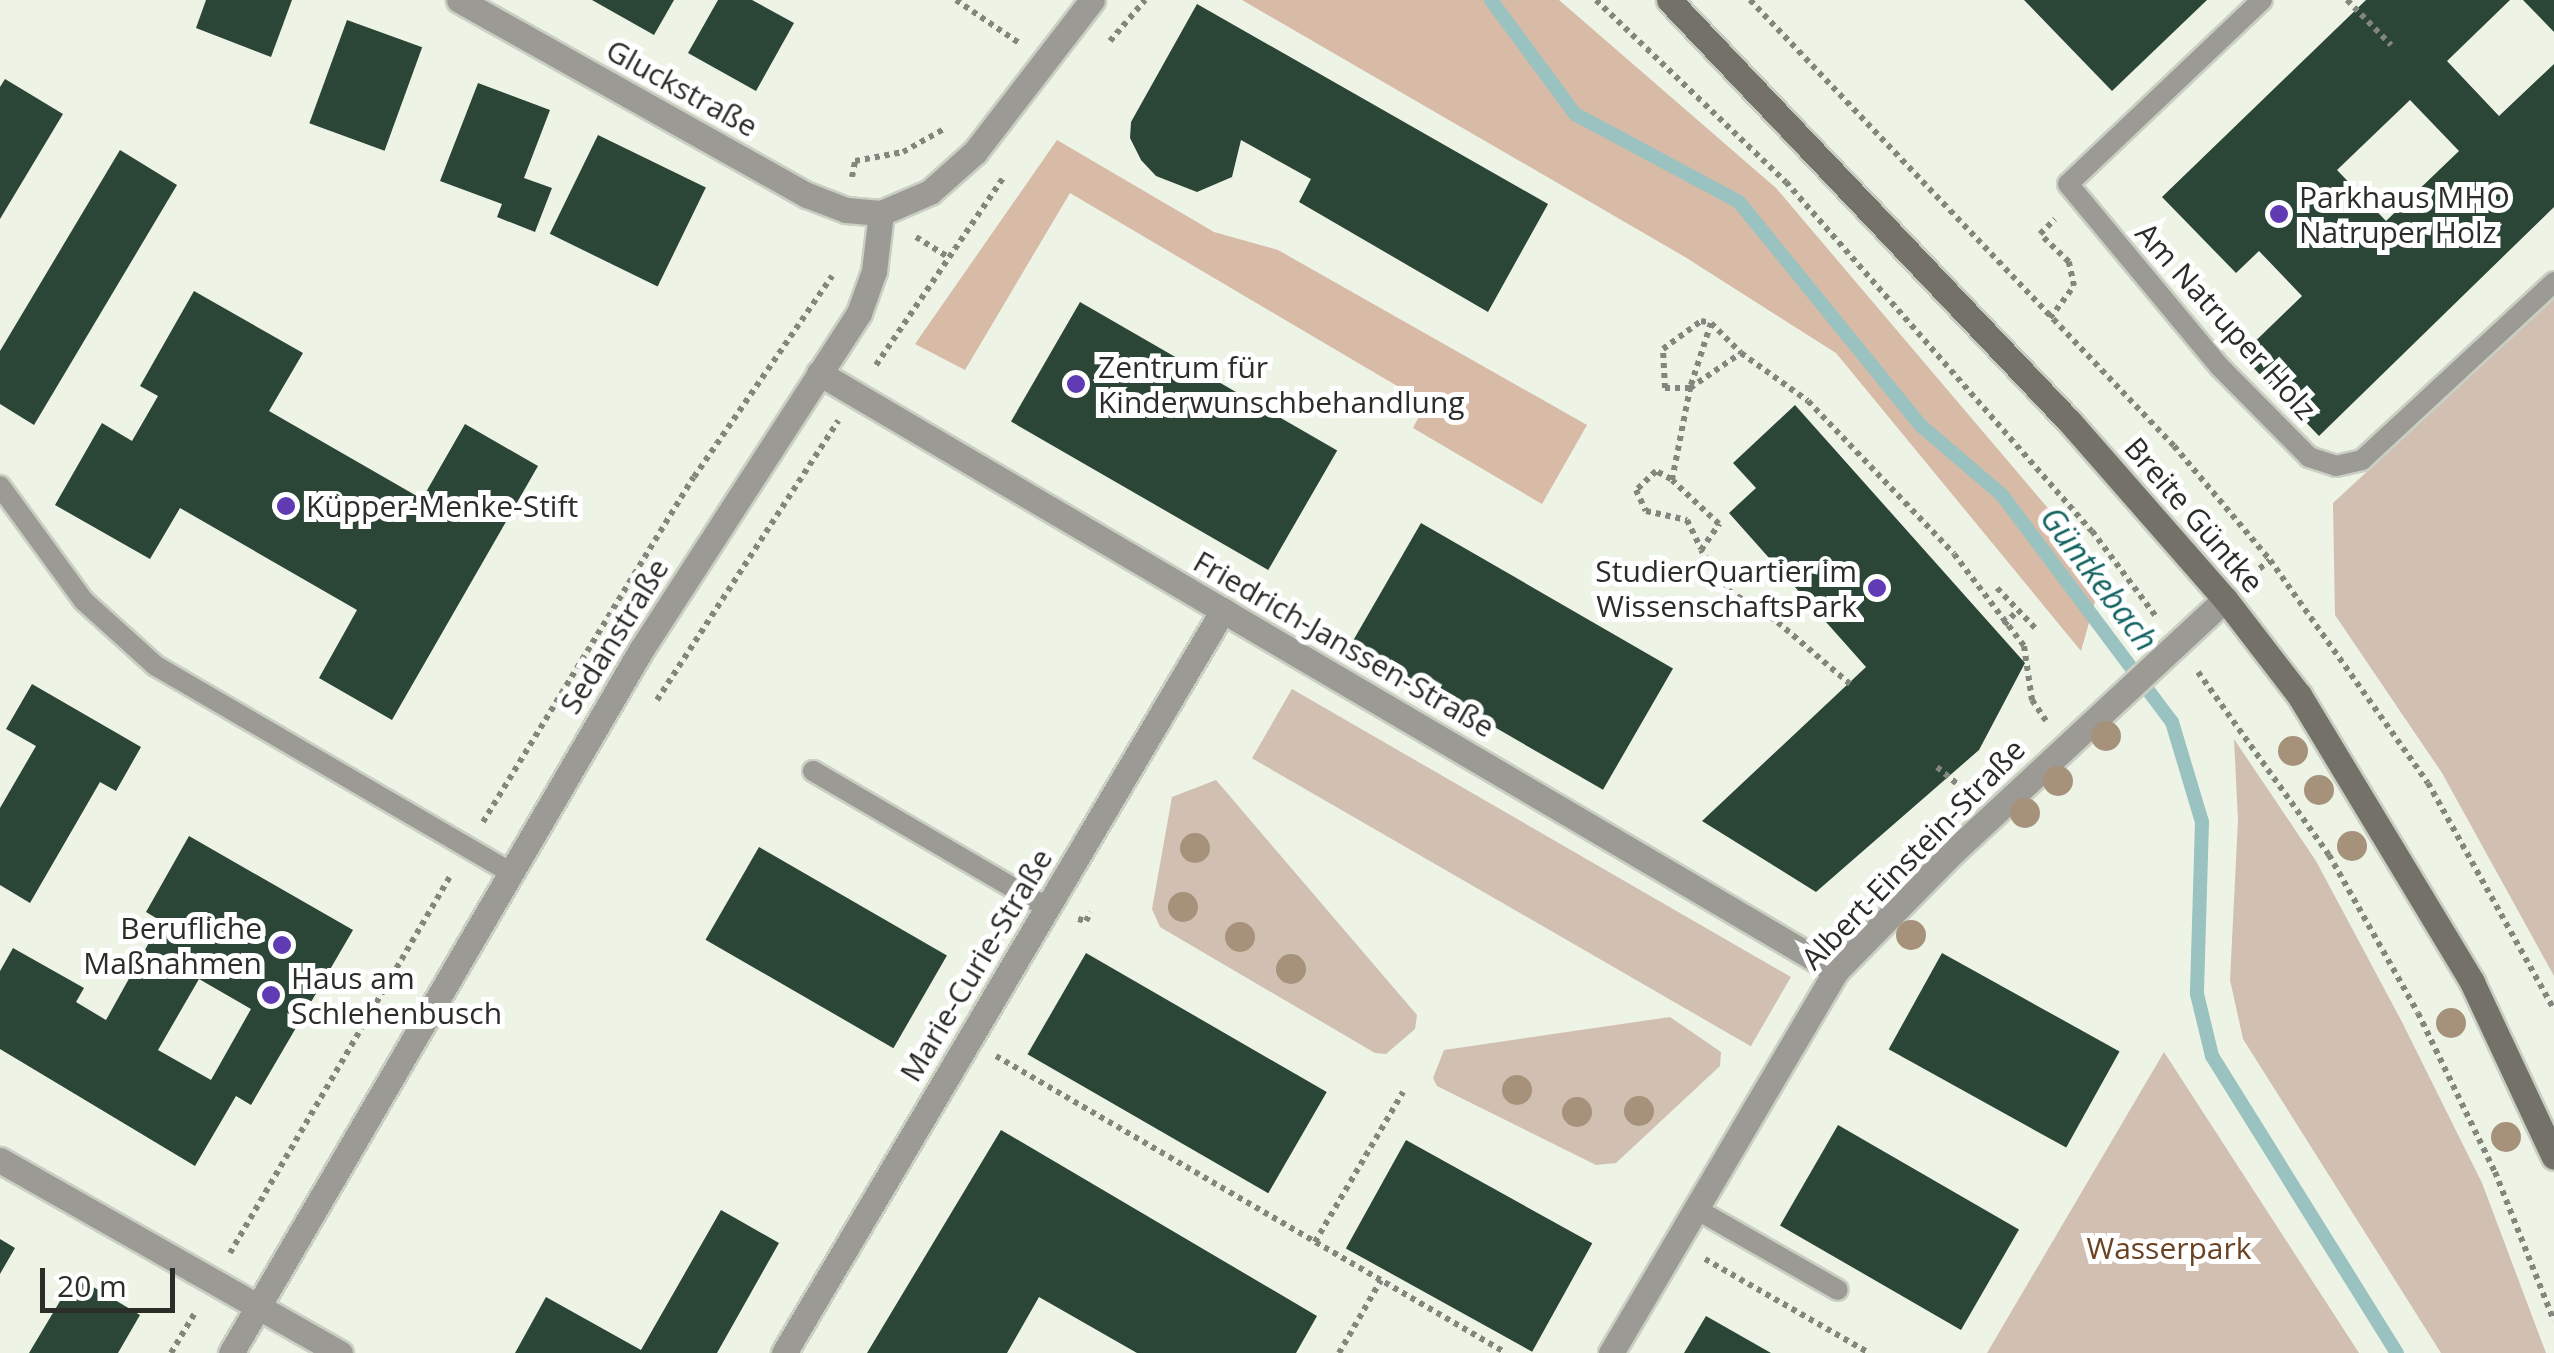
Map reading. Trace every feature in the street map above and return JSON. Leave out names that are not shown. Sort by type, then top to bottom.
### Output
[{"type":"street","name":"Gluckstraße","points":[[459,0],[783,182],[846,210],[880,213]]},
{"type":"street","points":[[880,213],[930,192],[975,152],[1092,0]]},
{"type":"street","name":"Breite Güntke","points":[[1669,0],[2026,374],[2226,599],[2299,695],[2380,820],[2472,982],[2554,1157]]},
{"type":"street","name":"Sedanstraße","points":[[231,1353],[641,650],[859,313],[874,271],[880,213]]},
{"type":"street","name":"Friedrich-Janssen-Straße","points":[[819,372],[1836,971]]},
{"type":"street","name":"Albert-Einstein-Straße","points":[[1611,1353],[1836,971],[2068,743],[2226,599]]},
{"type":"street","name":"Marie-Curie-Straße","points":[[784,1353],[1223,610]]},
{"type":"street","points":[[0,1160],[211,1285],[340,1353]]},
{"type":"lane","points":[[2078,197],[2068,184],[2262,0]]},
{"type":"lane","name":"Am Natruper Holz","points":[[2078,197],[2220,366],[2309,458],[2336,466],[2362,460],[2554,282]]},
{"type":"lane","points":[[0,486],[84,601],[156,666],[511,873]]},
{"type":"lane","points":[[813,771],[1047,908]]},
{"type":"lane","points":[[1696,1209],[1838,1290]]},
{"type":"path","points":[[956,0],[1045,60]]},
{"type":"path","points":[[1596,0],[1786,182],[2092,532],[2171,648],[2248,735],[2329,855],[2409,997],[2496,1172],[2554,1321]]},
{"type":"path","points":[[1750,0],[2174,446],[2348,663],[2428,783],[2554,1009]]},
{"type":"path","points":[[2347,0],[2391,44]]},
{"type":"path","points":[[1011,56],[1032,29]]},
{"type":"path","points":[[846,210],[854,160],[903,152],[950,125]]},
{"type":"path","points":[[2050,318],[2074,286],[2069,262],[2040,234],[2078,197]]},
{"type":"path","points":[[654,706],[949,258]]},
{"type":"path","points":[[171,1353],[466,850],[674,510],[837,268]]},
{"type":"path","points":[[1742,353],[1690,388],[1665,388],[1663,349],[1701,321],[1711,323],[1742,353],[1786,382],[1884,478],[1954,554],[2004,625],[2024,646],[2036,710],[2068,743]]},
{"type":"path","points":[[1672,480],[1690,388],[1711,323]]},
{"type":"path","points":[[1701,550],[1719,524],[1672,480],[1656,471],[1636,490],[1646,511],[1687,520],[1701,550],[1723,587],[1775,620],[1850,684]]},
{"type":"path","points":[[1997,588],[2038,631]]},
{"type":"path","points":[[2004,625],[2018,610]]},
{"type":"path","points":[[969,1040],[1506,1353]]},
{"type":"path","points":[[1316,1242],[1403,1092]]},
{"type":"path","points":[[1676,1242],[1869,1353]]},
{"type":"path","points":[[1339,1353],[1381,1280]]},
{"type":"green space","points":[[2554,299],[2554,976],[2442,773],[2335,615],[2333,503]]},
{"type":"green space","points":[[1292,689],[1791,977],[1751,1046],[1252,758]]},
{"type":"green space","points":[[2234,739],[2316,861],[2402,1022],[2482,1183],[2546,1353],[2441,1353],[2243,1039],[2230,980],[2238,820]]},
{"type":"green space","points":[[1216,780],[1417,1015],[1415,1029],[1386,1054],[1375,1053],[1160,927],[1152,909],[1172,797]]},
{"type":"green space","points":[[1670,1017],[1721,1052],[1720,1066],[1616,1163],[1596,1165],[1437,1086],[1433,1078],[1444,1050]]},
{"type":"green space","name":"Wasserpark","points":[[2164,1052],[2359,1353],[1987,1353]]},
{"type":"shaded area","points":[[1242,0],[1559,0],[1776,188],[2103,573],[2081,651],[1836,353],[1685,257]]},
{"type":"shaded area","points":[[1057,140],[1214,232],[1278,250],[1587,425],[1542,504],[1413,428],[1426,403],[1070,193],[965,370],[915,344]]},
{"type":"building","points":[[206,0],[292,0],[271,57],[196,28]]},
{"type":"building","points":[[592,0],[674,0],[654,35]]},
{"type":"building","points":[[718,0],[752,0],[794,23],[756,91],[688,53]]},
{"type":"building","points":[[2024,0],[2207,0],[2112,91]]},
{"type":"building","name":"Parkhaus MHO Natruper Holz","points":[[2366,0],[2510,0],[2447,61],[2499,116],[2554,64],[2554,207],[2319,436],[2241,355],[2302,296],[2259,251],[2236,273],[2162,197]],"holes":[[[2410,100],[2459,151],[2386,221],[2337,170]]]},
{"type":"building","points":[[2523,0],[2554,0],[2554,32]]},
{"type":"building","points":[[1197,4],[1548,204],[1488,312],[1299,202],[1311,179],[1241,140],[1232,177],[1197,192],[1156,176],[1141,160],[1130,138],[1131,122]]},
{"type":"building","points":[[347,20],[422,47],[385,151],[309,123]]},
{"type":"building","points":[[5,79],[63,114],[0,219],[0,87]]},
{"type":"building","points":[[478,83],[550,110],[524,178],[552,188],[535,232],[497,217],[502,204],[440,181]]},
{"type":"building","points":[[598,135],[706,188],[658,286],[550,234]]},
{"type":"building","points":[[120,150],[177,185],[34,425],[0,404],[0,351]]},
{"type":"building","name":"Küpper-Menke-Stift","points":[[194,291],[303,353],[269,411],[422,499],[465,424],[538,466],[392,720],[319,678],[357,610],[180,508],[150,559],[55,505],[102,423],[132,441],[158,396],[140,386]]},
{"type":"building","points":[[1080,302],[1337,451],[1268,570],[1011,422]]},
{"type":"building","name":"StudierQuartier im WissenschaftsPark","points":[[1795,405],[2025,663],[1979,750],[1816,892],[1702,821],[1866,667],[1729,513],[1756,488],[1733,463]]},
{"type":"building","points":[[1421,523],[1673,668],[1603,790],[1351,644]]},
{"type":"building","points":[[32,684],[141,747],[116,791],[100,782],[30,903],[0,885],[0,808],[36,746],[6,729]]},
{"type":"building","name":"Haus am Schlehenbusch","points":[[189,836],[353,930],[251,1105],[236,1096],[195,1166],[0,1049],[0,971],[13,948],[84,988],[76,1002],[106,1020],[161,921],[146,912]],"holes":[[[199,979],[251,1009],[211,1080],[158,1050]]]},
{"type":"building","points":[[759,847],[947,956],[893,1048],[706,940]]},
{"type":"building","points":[[1086,953],[1327,1092],[1268,1193],[1028,1054]]},
{"type":"building","points":[[1942,953],[2120,1051],[2066,1148],[1889,1049]]},
{"type":"building","points":[[1838,1125],[2019,1230],[1961,1330],[1780,1225]]},
{"type":"building","points":[[1001,1130],[1317,1316],[1296,1353],[1137,1353],[1039,1297],[1007,1353],[867,1353]]},
{"type":"building","points":[[1406,1140],[1592,1243],[1532,1352],[1346,1248]]},
{"type":"building","points":[[721,1210],[779,1243],[717,1353],[515,1353],[546,1297],[641,1350]]},
{"type":"building","points":[[0,1239],[15,1248],[0,1274]]},
{"type":"building","points":[[75,1276],[140,1315],[118,1353],[29,1353]]},
{"type":"building","points":[[1706,1316],[1771,1353],[1684,1353]]},
{"type":"waterway","name":"Güntkebach","points":[[1491,0],[1575,114],[1739,202],[1920,425],[2002,495],[2172,722],[2202,822],[2197,994],[2212,1056],[2397,1353]]},
{"type":"place","name":"Parkhaus MHO Natruper Holz","points":[[2279,214]]},
{"type":"place","name":"Zentrum für Kinderwunschbehandlung","points":[[1076,384]]},
{"type":"place","name":"Küpper-Menke-Stift","points":[[286,506]]},
{"type":"place","name":"StudierQuartier im WissenschaftsPark","points":[[1877,588]]},
{"type":"place","name":"Berufliche Maßnahmen","points":[[282,945]]},
{"type":"place","name":"Haus am Schlehenbusch","points":[[271,995]]}]
